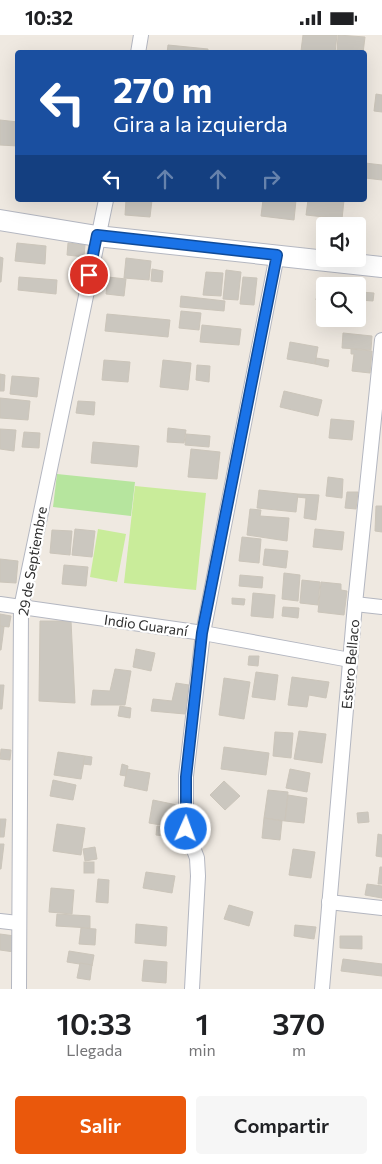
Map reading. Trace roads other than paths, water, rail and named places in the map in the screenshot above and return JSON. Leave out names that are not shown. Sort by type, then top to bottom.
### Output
[{"type":"street","points":[[138,50],[141,35]]},
{"type":"street","name":"29 de Septiembre","points":[[19,989],[21,607],[97,235],[105,202]]},
{"type":"street","points":[[0,220],[97,235],[382,267]]},
{"type":"street","points":[[192,989],[198,877],[197,858],[186,829],[186,777],[202,633],[277,255]]},
{"type":"street","name":"Estero Bellaco","points":[[322,989],[355,604],[382,340]]},
{"type":"street","name":"Indio Guaraní","points":[[0,604],[202,633],[350,660]]},
{"type":"street","points":[[355,604],[382,607]]},
{"type":"street","points":[[329,902],[382,908]]},
{"type":"street","points":[[0,921],[18,923]]}]
